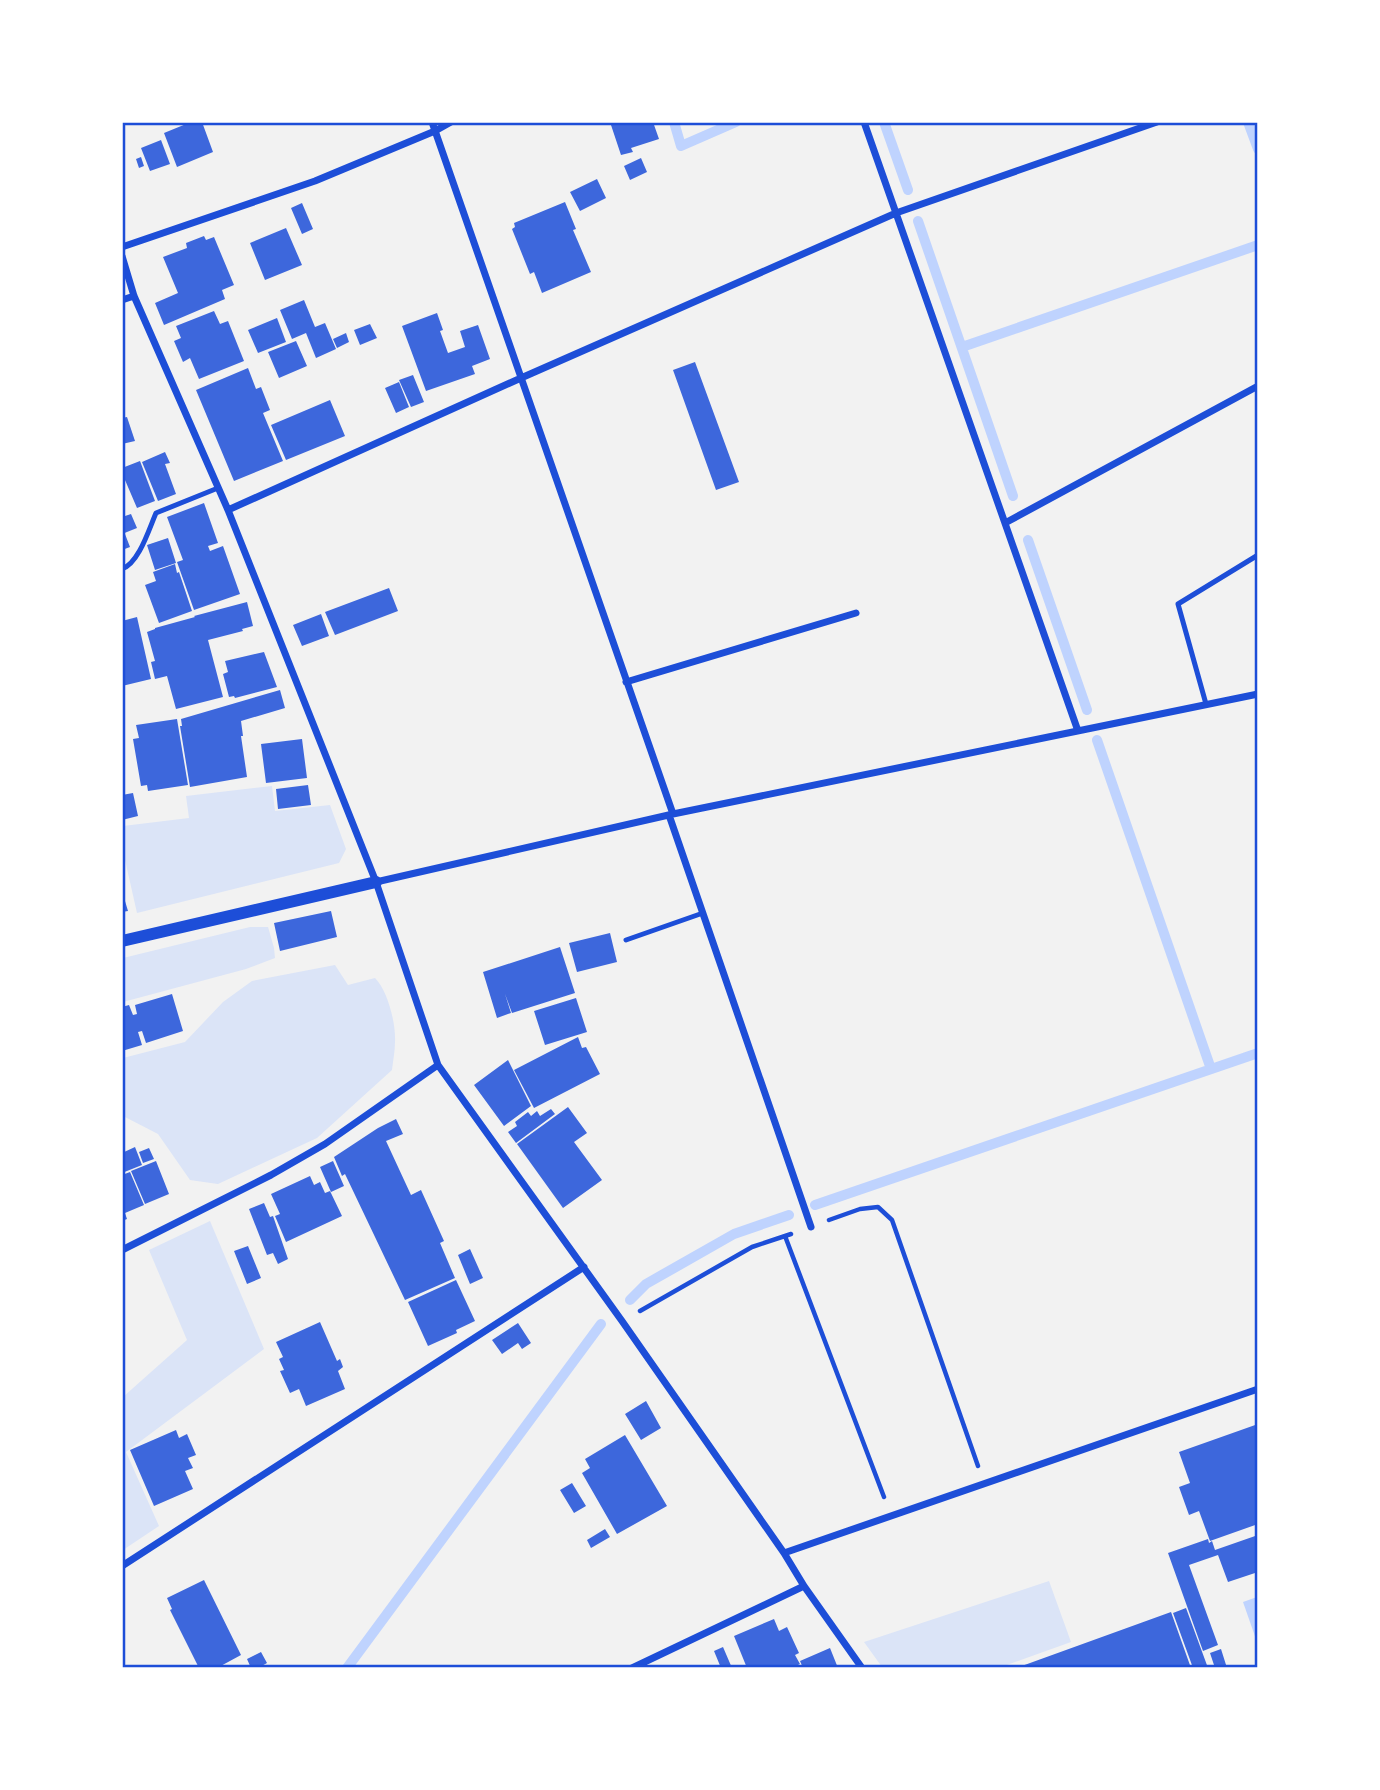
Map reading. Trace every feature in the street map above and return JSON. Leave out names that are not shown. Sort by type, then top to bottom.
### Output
[{"type":"street","points":[[432,122],[811,1227]]},
{"type":"street","points":[[122,247],[315,181],[451,122]]},
{"type":"street","points":[[864,122],[1078,731]]},
{"type":"street","points":[[228,510],[896,213],[1157,122]]},
{"type":"street","points":[[122,256],[134,296],[228,510],[376,882],[438,1065],[622,1321],[862,1668]]},
{"type":"street","points":[[122,300],[134,296]]},
{"type":"street","points":[[1005,523],[1258,386]]},
{"type":"street","points":[[626,682],[856,613]]},
{"type":"street","points":[[122,941],[671,815],[1258,694]]},
{"type":"street","points":[[122,1250],[271,1175],[325,1144],[438,1065]]},
{"type":"street","points":[[122,1566],[584,1267]]},
{"type":"street","points":[[785,1553],[1258,1389]]},
{"type":"street","points":[[632,1668],[804,1586]]},
{"type":"lane","points":[[122,569],[128,568],[137,555],[156,513],[218,488]]},
{"type":"lane","points":[[1206,704],[1178,604],[1258,555]]},
{"type":"lane","points":[[626,940],[703,913]]},
{"type":"path","points":[[622,1321],[752,1247],[860,1209],[878,1207],[892,1220],[984,1483]]},
{"type":"path","points":[[785,1236],[891,1516]]},
{"type":"shaded area","points":[[272,786],[275,811],[330,805],[346,849],[339,863],[137,913],[123,851],[123,826],[189,818],[186,796]]},
{"type":"shaded area","points":[[250,927],[268,927],[275,958],[246,969],[123,1002],[123,958]]},
{"type":"shaded area","points":[[335,965],[348,985],[375,978],[380,984],[393,1017],[394,1052],[392,1070],[317,1138],[218,1184],[190,1180],[158,1134],[123,1117],[123,1058],[185,1042],[223,1002],[252,981]]},
{"type":"shaded area","points":[[210,1221],[264,1349],[126,1452],[159,1526],[123,1550],[123,1397],[187,1340],[149,1250]]},
{"type":"shaded area","points":[[1049,1581],[1071,1642],[1001,1667],[882,1667],[864,1642]]},
{"type":"water","points":[[1258,1597],[1257,1642],[1243,1602]]},
{"type":"building","points":[[191,122],[202,122],[213,152],[177,167],[164,133]]},
{"type":"building","points":[[610,122],[653,122],[659,139],[631,148],[633,152],[621,155]]},
{"type":"building","points":[[161,140],[170,164],[150,171],[141,148]]},
{"type":"building","points":[[141,157],[144,166],[139,168],[136,159]]},
{"type":"building","points":[[641,158],[647,172],[630,180],[624,166]]},
{"type":"building","points":[[597,179],[606,198],[580,211],[570,192]]},
{"type":"building","points":[[565,202],[576,229],[573,230],[591,272],[542,293],[534,272],[530,274],[512,229],[515,227],[514,223]]},
{"type":"building","points":[[302,203],[313,229],[302,234],[291,208]]},
{"type":"building","points":[[286,228],[302,265],[265,280],[250,243]]},
{"type":"building","points":[[204,236],[206,240],[214,237],[234,285],[222,290],[225,299],[164,325],[155,303],[178,293],[163,257],[187,248],[186,243]]},
{"type":"building","points":[[304,300],[315,327],[325,323],[336,349],[316,358],[306,333],[292,339],[280,310]]},
{"type":"building","points":[[214,311],[220,324],[228,321],[244,361],[199,379],[190,358],[183,362],[174,341],[181,338],[176,326]]},
{"type":"building","points":[[437,313],[448,353],[465,347],[460,331],[478,325],[490,359],[472,366],[475,374],[426,391],[402,326]]},
{"type":"building","points":[[277,318],[286,342],[258,353],[248,330]]},
{"type":"building","points":[[370,324],[377,338],[360,345],[354,330]]},
{"type":"building","points":[[346,333],[349,342],[337,348],[333,339]]},
{"type":"building","points":[[296,341],[307,366],[279,378],[268,352]]},
{"type":"building","points":[[695,362],[739,482],[716,490],[673,370]]},
{"type":"building","points":[[248,368],[256,389],[261,387],[270,410],[263,413],[283,461],[234,481],[196,390]]},
{"type":"building","points":[[413,375],[424,402],[411,407],[399,380]]},
{"type":"building","points":[[399,382],[409,407],[396,413],[385,388]]},
{"type":"building","points":[[330,400],[345,436],[286,460],[271,425]]},
{"type":"building","points":[[127,417],[135,441],[122,444],[122,418]]},
{"type":"building","points":[[165,452],[170,463],[165,464],[176,494],[158,501],[142,462]]},
{"type":"building","points":[[140,461],[155,501],[137,508],[122,468]]},
{"type":"building","points":[[204,503],[218,543],[208,546],[210,551],[223,546],[240,594],[194,610],[177,562],[183,560],[167,517]]},
{"type":"building","points":[[131,514],[137,528],[122,534],[122,517]]},
{"type":"building","points":[[125,534],[130,547],[122,550],[122,535]]},
{"type":"building","points":[[168,538],[176,563],[155,570],[147,545]]},
{"type":"building","points":[[175,564],[192,611],[159,623],[145,585],[156,581],[153,572]]},
{"type":"building","points":[[389,588],[398,611],[335,635],[325,612]]},
{"type":"building","points":[[247,602],[253,626],[208,640],[223,697],[176,709],[167,676],[155,679],[151,662],[155,661],[147,632]]},
{"type":"building","points":[[321,614],[329,636],[302,646],[293,625]]},
{"type":"building","points":[[137,617],[151,679],[122,686],[122,621]]},
{"type":"building","points":[[264,652],[277,687],[235,698],[229,697],[223,674],[228,672],[225,661]]},
{"type":"building","points":[[280,690],[285,708],[241,721],[247,777],[190,787],[181,719]]},
{"type":"building","points":[[177,719],[188,785],[148,791],[147,785],[141,786],[133,739],[139,738],[136,725]]},
{"type":"building","points":[[302,739],[307,778],[266,783],[261,744]]},
{"type":"building","points":[[308,785],[311,805],[278,809],[276,789]]},
{"type":"building","points":[[133,793],[138,816],[122,820],[122,795]]},
{"type":"building","points":[[122,891],[128,911],[122,912]]},
{"type":"building","points":[[331,911],[337,937],[280,951],[274,923]]},
{"type":"building","points":[[610,933],[617,962],[577,972],[569,943]]},
{"type":"building","points":[[560,947],[575,993],[512,1013],[505,994],[511,1013],[497,1018],[483,972]]},
{"type":"building","points":[[172,994],[183,1031],[146,1043],[142,1031],[138,1032],[142,1045],[122,1051],[122,1007],[129,1005],[133,1015],[137,1014],[135,1005]]},
{"type":"building","points":[[576,998],[587,1032],[545,1045],[534,1011]]},
{"type":"building","points":[[578,1037],[582,1048],[586,1047],[600,1074],[534,1108],[514,1070]]},
{"type":"building","points":[[508,1060],[531,1106],[504,1126],[474,1085]]},
{"type":"building","points":[[568,1107],[587,1133],[574,1142],[602,1180],[563,1208],[517,1144]]},
{"type":"building","points":[[551,1109],[555,1114],[516,1143],[508,1132],[517,1126],[515,1122],[528,1112],[531,1116],[537,1111],[540,1116]]},
{"type":"building","points":[[396,1119],[403,1134],[386,1141],[411,1195],[421,1190],[444,1241],[440,1243],[455,1278],[405,1300],[345,1174],[342,1176],[334,1157]]},
{"type":"building","points":[[135,1147],[142,1165],[122,1173],[122,1153]]},
{"type":"building","points":[[149,1148],[154,1159],[143,1163],[139,1152]]},
{"type":"building","points":[[156,1161],[169,1194],[145,1204],[131,1171]]},
{"type":"building","points":[[333,1161],[344,1186],[331,1192],[320,1167]]},
{"type":"building","points":[[130,1172],[144,1205],[125,1213],[127,1219],[122,1221],[122,1175]]},
{"type":"building","points":[[310,1176],[314,1185],[320,1182],[325,1193],[330,1191],[342,1216],[286,1242],[275,1216],[280,1214],[271,1194]]},
{"type":"building","points":[[264,1203],[270,1217],[273,1216],[288,1259],[278,1264],[273,1253],[267,1255],[249,1209]]},
{"type":"building","points":[[248,1246],[261,1278],[247,1284],[234,1251]]},
{"type":"building","points":[[470,1249],[483,1278],[470,1284],[458,1255]]},
{"type":"building","points":[[456,1280],[475,1321],[456,1330],[457,1333],[428,1346],[408,1302]]},
{"type":"building","points":[[320,1322],[337,1361],[340,1359],[343,1367],[338,1371],[345,1389],[306,1406],[299,1389],[290,1393],[280,1371],[284,1370],[279,1359],[283,1357],[276,1342]]},
{"type":"building","points":[[518,1323],[531,1343],[522,1349],[518,1343],[502,1354],[492,1340]]},
{"type":"building","points":[[646,1401],[661,1428],[641,1440],[625,1414]]},
{"type":"building","points":[[1258,1424],[1258,1524],[1210,1541],[1199,1511],[1189,1515],[1179,1487],[1190,1483],[1179,1452]]},
{"type":"building","points":[[176,1430],[179,1438],[187,1434],[196,1455],[188,1458],[193,1468],[185,1471],[193,1489],[154,1506],[130,1450]]},
{"type":"building","points":[[625,1435],[667,1506],[617,1534],[582,1473],[590,1468],[585,1459]]},
{"type":"building","points":[[572,1483],[586,1506],[574,1513],[560,1490]]},
{"type":"building","points":[[605,1529],[610,1537],[591,1548],[587,1540]]},
{"type":"building","points":[[1258,1535],[1258,1572],[1228,1582],[1218,1555],[1189,1565],[1218,1645],[1203,1651],[1168,1553],[1208,1539],[1209,1543],[1212,1541],[1215,1550]]},
{"type":"building","points":[[204,1580],[241,1655],[217,1668],[199,1668],[170,1610],[172,1609],[167,1598]]},
{"type":"building","points":[[1186,1608],[1208,1668],[1193,1668],[1173,1613]]},
{"type":"building","points":[[1171,1612],[1191,1668],[1019,1668],[1019,1667]]},
{"type":"building","points":[[774,1619],[779,1631],[787,1627],[799,1653],[795,1655],[800,1664],[792,1668],[747,1668],[734,1636]]},
{"type":"building","points":[[723,1647],[732,1668],[721,1668],[714,1651]]},
{"type":"building","points":[[830,1648],[838,1668],[803,1668],[800,1661]]},
{"type":"building","points":[[1221,1649],[1227,1668],[1215,1668],[1210,1653]]},
{"type":"building","points":[[261,1652],[267,1663],[251,1668],[247,1659]]},
{"type":"waterway","points":[[674,122],[681,146],[736,122]]},
{"type":"waterway","points":[[884,122],[908,190]]},
{"type":"waterway","points":[[1248,122],[1258,149]]},
{"type":"waterway","points":[[918,221],[1013,496]]},
{"type":"waterway","points":[[962,347],[1258,245]]},
{"type":"waterway","points":[[1028,540],[1087,710]]},
{"type":"waterway","points":[[1097,740],[1211,1069]]},
{"type":"waterway","points":[[815,1205],[1258,1053]]},
{"type":"waterway","points":[[630,1300],[646,1284],[734,1234],[789,1215]]},
{"type":"waterway","points":[[347,1668],[601,1324]]}]
